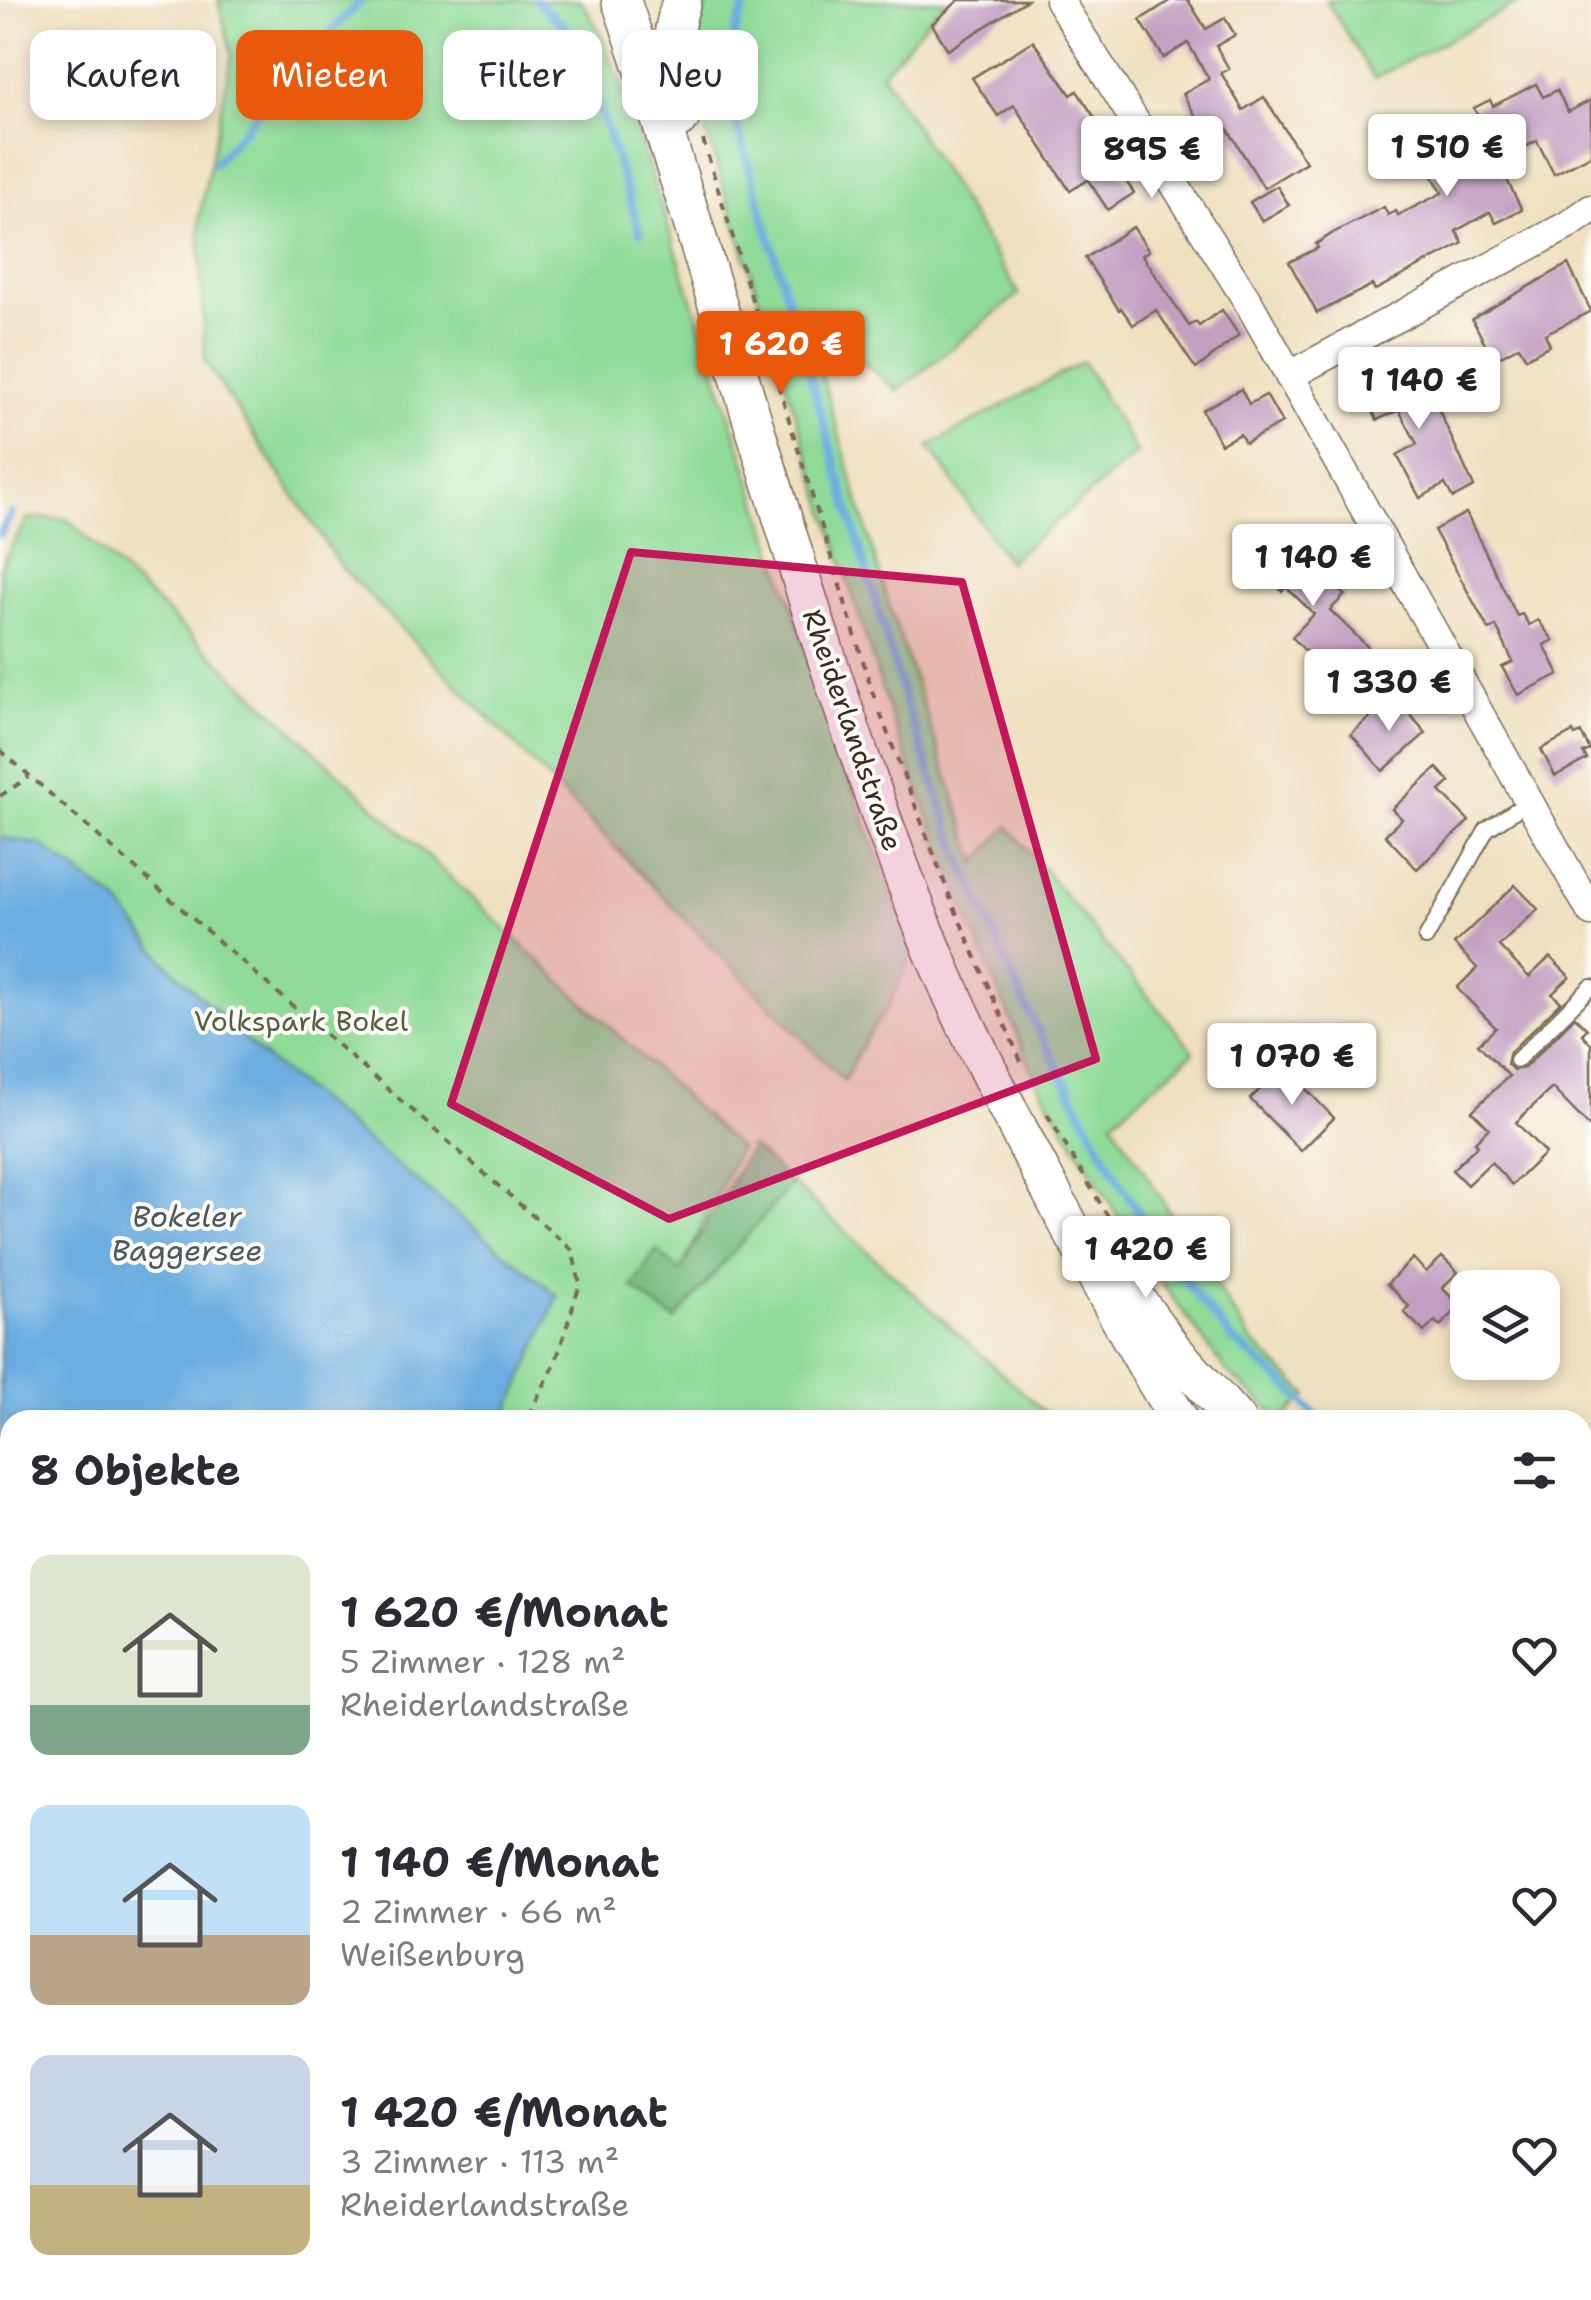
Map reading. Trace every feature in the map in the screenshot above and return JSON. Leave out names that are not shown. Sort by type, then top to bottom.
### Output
[{"type":"main road","points":[[595,0],[610,22],[622,59]]},
{"type":"main road","name":"Rheiderlandstraße","points":[[621,0],[631,30]]},
{"type":"main road","points":[[679,174],[685,140],[671,68],[682,0]]},
{"type":"main road","name":"Rheiderlandstraße","points":[[662,120],[819,638],[925,931],[980,1055],[1118,1319],[1173,1410]]},
{"type":"main road","points":[[1062,1212],[1112,1266],[1172,1350],[1227,1410]]},
{"type":"street","points":[[1059,0],[1250,304],[1591,912]]},
{"type":"street","points":[[1289,376],[1591,210]]},
{"type":"lane","points":[[1426,938],[1487,829],[1528,802]]},
{"type":"lane","points":[[1518,1060],[1591,987]]},
{"type":"path","points":[[702,138],[877,705],[953,905],[1026,1073]]},
{"type":"path","points":[[0,750],[572,1250],[580,1284],[555,1364],[531,1410]]},
{"type":"path","points":[[0,796],[29,776]]},
{"type":"path","points":[[1043,1106],[1123,1242]]},
{"type":"highlighted area","points":[[631,552],[962,582],[1096,1059],[669,1219],[451,1104]]},
{"type":"green space","points":[[218,0],[581,0],[599,30],[443,30],[443,120],[602,120],[602,37],[622,87],[622,120],[633,120],[848,776],[913,952],[889,1005],[864,1041],[844,1081],[341,567],[205,361],[199,218],[232,55]]},
{"type":"green space","points":[[710,0],[946,0],[882,73],[1019,294],[898,391],[845,348],[819,366],[887,600],[977,863],[1008,826],[1194,1052],[1112,1121],[1252,1342],[1308,1395],[1292,1410],[1271,1410],[1226,1371],[1139,1251],[1037,1082],[963,906],[891,717],[703,120],[758,120],[758,30],[699,28]]},
{"type":"green space","points":[[1326,0],[1524,0],[1374,78]]},
{"type":"green space","points":[[1083,362],[1137,453],[1008,562],[929,446]]},
{"type":"green space","name":"Volkspark Bokel","points":[[28,518],[67,519],[739,1148],[680,1272],[632,1287],[675,1320],[792,1183],[1042,1410],[509,1410],[557,1296],[258,1052],[167,964],[118,902],[41,845],[0,837],[0,567]]},
{"type":"green space","points":[[751,1146],[792,1183],[675,1320],[632,1287],[656,1250],[680,1271]]},
{"type":"water","name":"Bokeler Baggersee","points":[[0,837],[41,845],[118,902],[167,964],[258,1052],[558,1296],[509,1410],[0,1410]]},
{"type":"building","points":[[959,0],[1027,0],[948,50],[932,24]]},
{"type":"building","points":[[1171,0],[1188,0],[1206,29],[1225,18],[1235,35],[1216,46],[1229,69],[1221,73],[1243,110],[1264,97],[1306,162],[1264,188],[1224,123],[1206,134],[1183,94],[1209,79],[1188,43],[1164,58],[1140,20]]},
{"type":"building","points":[[1033,41],[1071,95],[1077,91],[1101,127],[1093,133],[1134,193],[1108,210],[1088,180],[1070,191],[1014,105],[998,116],[972,78]]},
{"type":"building","points":[[1536,84],[1543,97],[1557,90],[1568,112],[1591,100],[1591,155],[1554,174],[1537,141],[1503,158],[1498,162],[1522,210],[1496,223],[1490,212],[1456,231],[1463,243],[1375,290],[1372,285],[1317,313],[1289,262],[1318,248],[1316,244],[1333,233],[1384,207],[1388,215],[1396,211],[1398,215],[1442,193],[1431,173],[1474,151],[1467,126],[1480,120],[1474,108],[1490,100],[1493,106]]},
{"type":"building","points":[[1277,186],[1289,205],[1262,221],[1250,202]]},
{"type":"building","points":[[1133,227],[1149,251],[1142,255],[1189,326],[1196,322],[1199,326],[1222,310],[1239,335],[1196,369],[1156,310],[1133,325],[1085,258]]},
{"type":"building","points":[[1568,264],[1591,311],[1545,334],[1550,345],[1526,358],[1519,346],[1494,360],[1472,319]]},
{"type":"building","points":[[1386,366],[1394,384],[1421,371],[1474,487],[1453,498],[1445,484],[1420,498],[1397,455],[1417,444],[1399,410],[1377,420],[1358,380]]},
{"type":"building","points":[[1241,389],[1249,404],[1266,395],[1282,423],[1245,443],[1240,434],[1221,444],[1202,410]]},
{"type":"building","points":[[1466,513],[1517,616],[1522,614],[1529,625],[1538,620],[1553,640],[1544,645],[1559,674],[1518,695],[1502,667],[1513,662],[1496,626],[1489,630],[1434,530]]},
{"type":"building","points":[[1289,530],[1312,555],[1297,563],[1313,593],[1332,582],[1345,595],[1330,610],[1369,648],[1335,682],[1292,637],[1314,614],[1286,587],[1282,591],[1254,562]]},
{"type":"building","points":[[1394,696],[1426,733],[1383,771],[1351,734]]},
{"type":"building","points":[[1573,732],[1575,736],[1581,733],[1590,750],[1583,753],[1587,759],[1555,776],[1541,749]]},
{"type":"building","points":[[1437,768],[1450,782],[1440,791],[1469,821],[1417,869],[1385,835],[1402,819],[1392,809]]},
{"type":"building","points":[[1515,885],[1538,909],[1499,946],[1529,977],[1550,957],[1570,977],[1552,994],[1561,1002],[1510,1052],[1507,1064],[1513,1070],[1524,1068],[1575,1017],[1587,1029],[1582,1034],[1591,1044],[1591,1128],[1552,1088],[1516,1122],[1545,1153],[1512,1185],[1491,1162],[1467,1185],[1452,1170],[1489,1128],[1472,1111],[1509,1076],[1478,1044],[1496,1028],[1457,988],[1477,968],[1454,944]]},
{"type":"building","points":[[1284,1066],[1334,1118],[1301,1151],[1250,1099]]},
{"type":"building","points":[[1442,1257],[1456,1270],[1450,1270],[1450,1280],[1442,1288],[1450,1296],[1450,1316],[1440,1326],[1435,1321],[1424,1332],[1404,1312],[1409,1306],[1387,1284],[1413,1258],[1426,1272]]},
{"type":"waterway","points":[[214,164],[362,0]]},
{"type":"waterway","points":[[536,0],[569,31],[587,69],[640,232]]},
{"type":"waterway","points":[[749,0],[737,27],[731,56],[734,115],[905,702],[962,862],[1028,1011],[1115,1174],[1166,1257],[1231,1338],[1311,1410]]},
{"type":"waterway","points":[[0,534],[12,513]]}]
